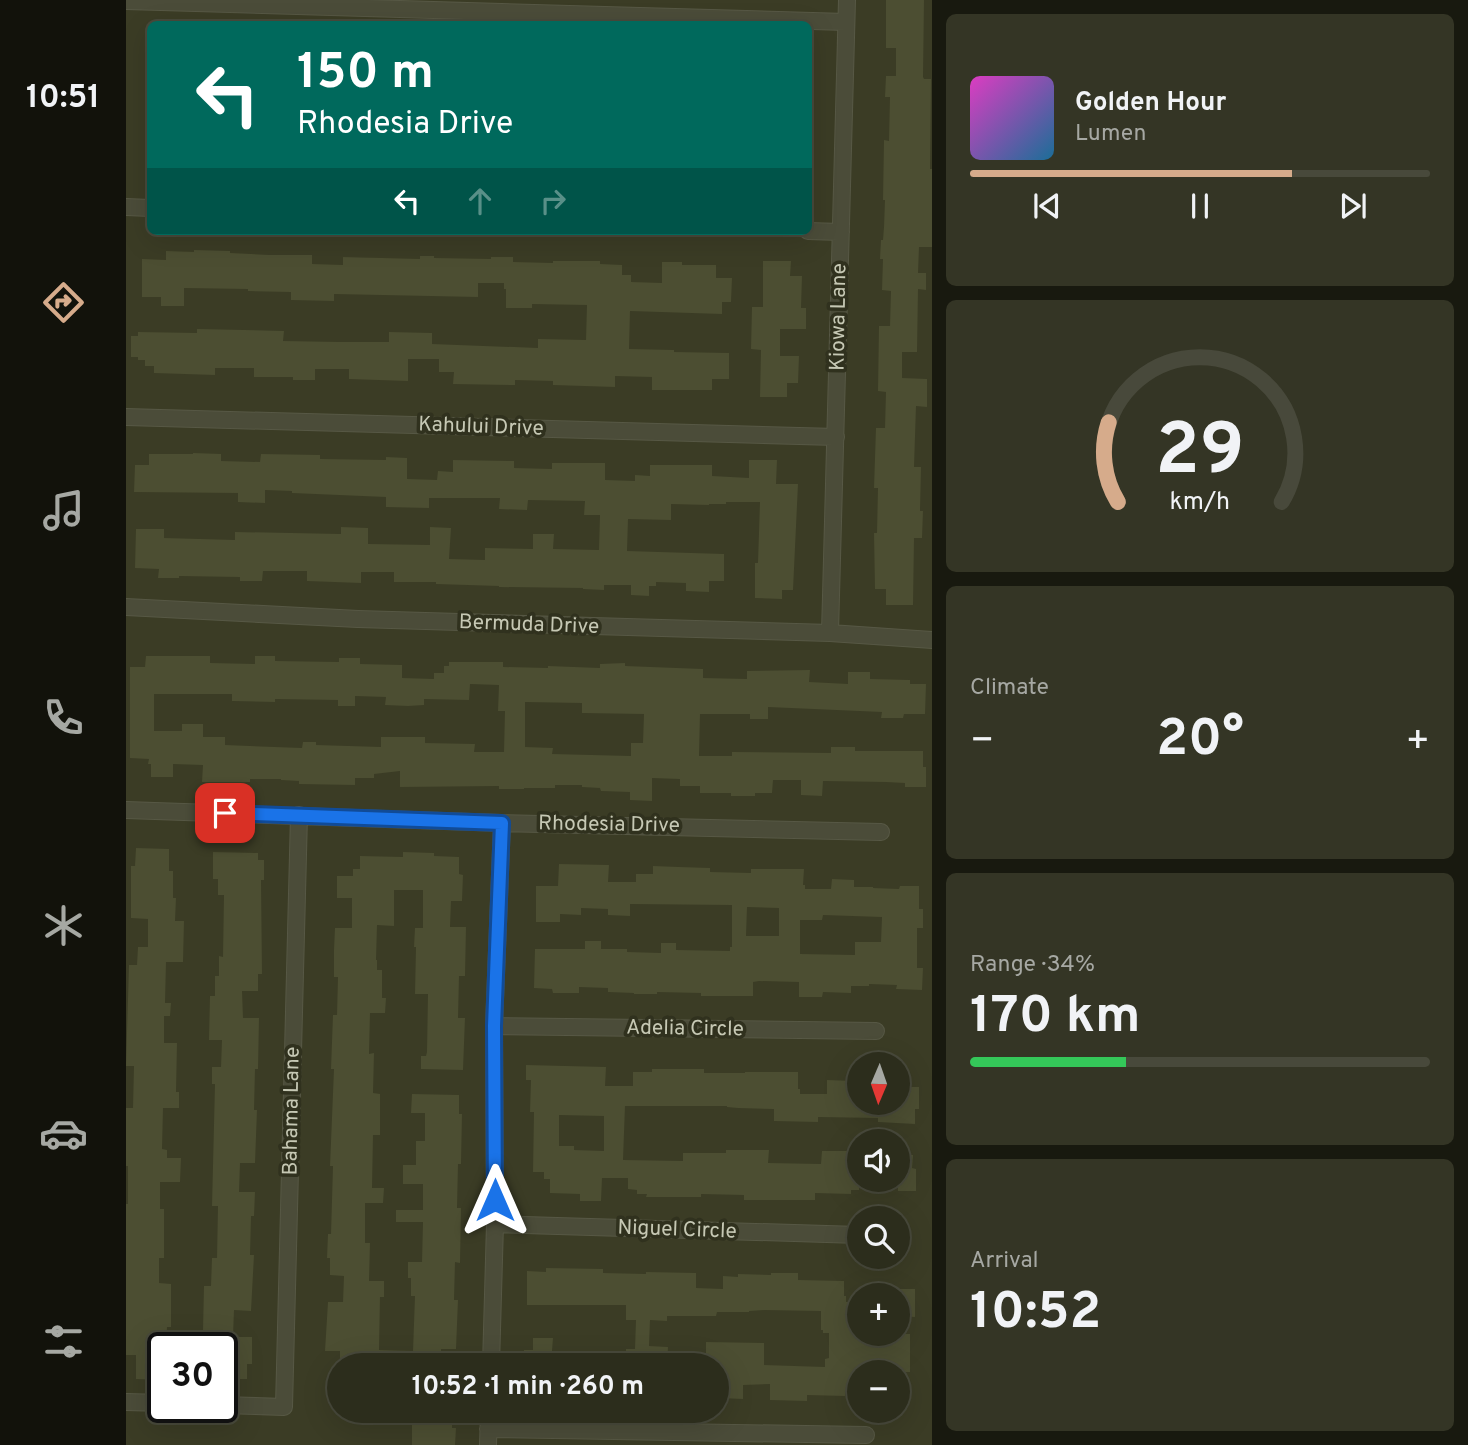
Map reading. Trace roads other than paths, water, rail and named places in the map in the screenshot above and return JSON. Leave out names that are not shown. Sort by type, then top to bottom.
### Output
[{"type":"street","name":"Kiowa Lane","points":[[830,633],[847,0]]},
{"type":"street","points":[[126,1],[812,21]]},
{"type":"street","points":[[812,21],[846,22]]},
{"type":"street","points":[[126,207],[147,208]]},
{"type":"street","points":[[812,230],[841,232]]},
{"type":"street","name":"Kahului Drive","points":[[126,417],[836,437]]},
{"type":"street","name":"Bermuda Drive","points":[[126,607],[358,620],[830,633],[932,640]]},
{"type":"street","name":"Rhodesia Drive","points":[[126,810],[881,832]]},
{"type":"street","name":"Bahama Lane","points":[[238,1405],[284,1406],[299,816]]},
{"type":"street","points":[[491,1353],[495,1224],[494,1026],[502,823]]},
{"type":"street","name":"Adelia Circle","points":[[494,1026],[876,1031]]},
{"type":"street","name":"Niguel Circle","points":[[495,1224],[847,1235]]},
{"type":"street","points":[[126,1402],[147,1403]]},
{"type":"street","points":[[488,1437],[866,1435]]}]
